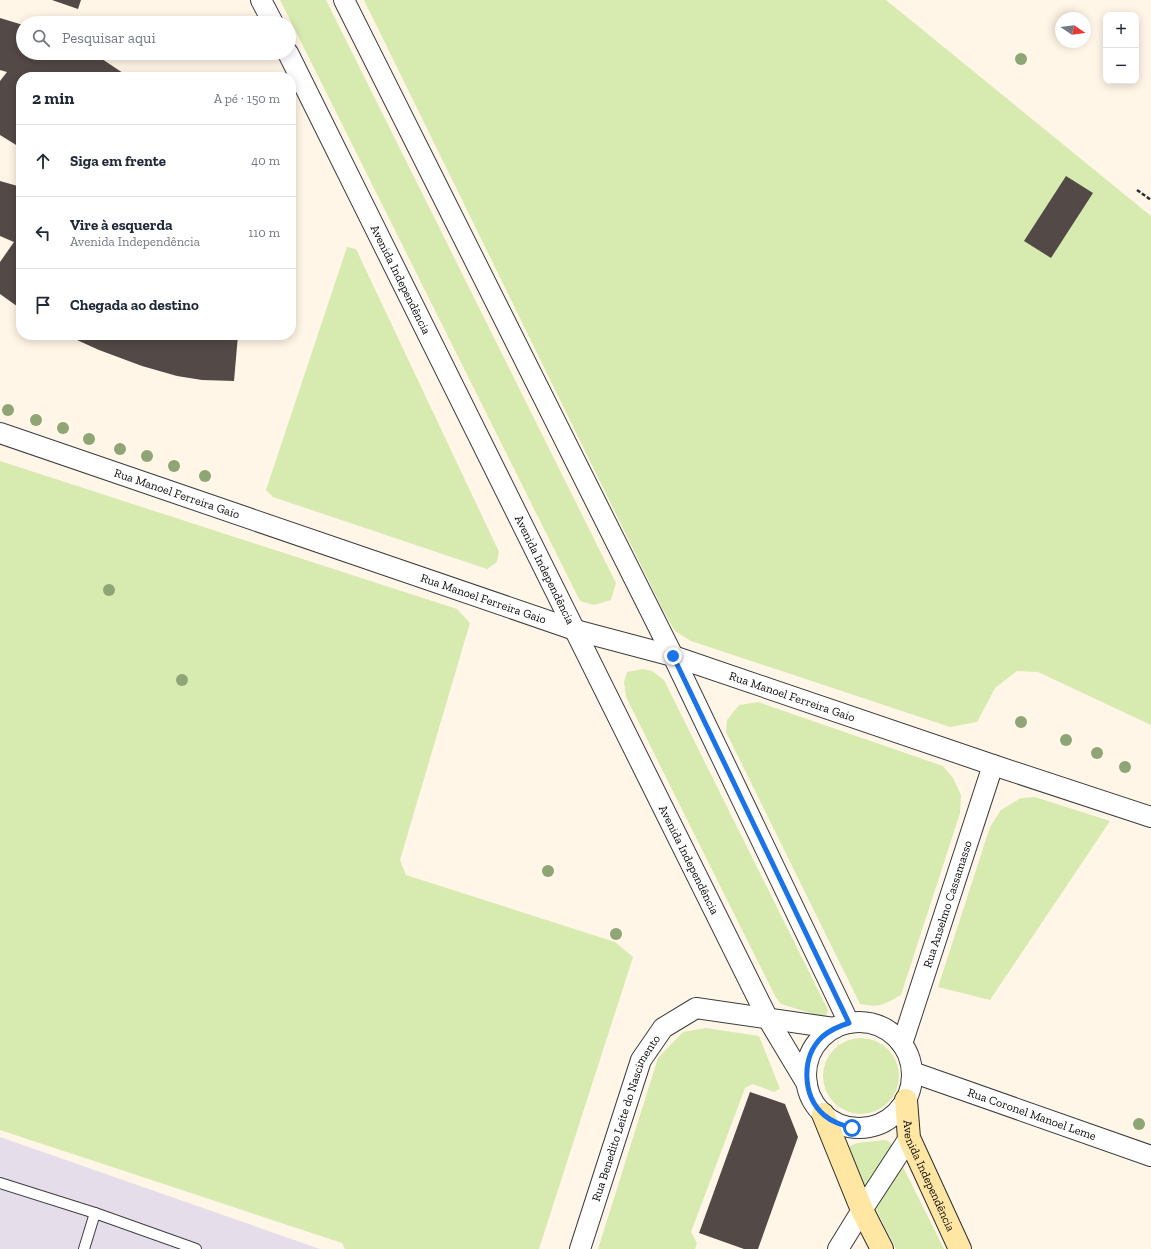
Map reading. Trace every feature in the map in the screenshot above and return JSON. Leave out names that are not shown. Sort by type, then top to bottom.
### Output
[{"type":"street","points":[[261,0],[269,16]]},
{"type":"street","points":[[344,0],[673,656],[841,1025]]},
{"type":"street","name":"Avenida Independência","points":[[291,60],[768,1019],[807,1084]]},
{"type":"street","name":"Rua Manoel Ferreira Gaio","points":[[0,433],[575,630],[673,656],[1151,817]]},
{"type":"street","name":"Rua Anselmo Cassamasso","points":[[902,1044],[993,765]]},
{"type":"street","name":"Rua Benedito Leite do Nascimento","points":[[580,1249],[641,1060],[663,1028],[696,1008],[768,1019],[841,1025]]},
{"type":"street","points":[[824,1114],[837,1123],[852,1128],[868,1127],[883,1122],[896,1113],[906,1100],[911,1087],[912,1072],[910,1058],[902,1044],[892,1033],[879,1025],[864,1022],[841,1025],[821,1038],[812,1052],[807,1067],[807,1084],[813,1100],[824,1114],[862,1210],[882,1249]]},
{"type":"street","name":"Rua Coronel Manoel Leme","points":[[912,1072],[1151,1156]]},
{"type":"street","name":"Avenida Independência","points":[[906,1100],[908,1138],[960,1249]]},
{"type":"street","points":[[838,1249],[908,1138]]},
{"type":"lane","points":[[0,1183],[95,1213],[196,1249]]},
{"type":"lane","points":[[84,1249],[95,1213]]},
{"type":"path","points":[[1137,190],[1151,200]]},
{"type":"shaded area","points":[[0,1137],[320,1249],[0,1249]]},
{"type":"green space","points":[[280,0],[326,0],[616,583],[611,600],[594,605],[580,601],[296,32],[296,16],[288,16]]},
{"type":"green space","points":[[364,0],[886,0],[1151,216],[1151,725],[1038,672],[1017,671],[995,688],[977,722],[950,727],[691,641],[675,631],[664,612]]},
{"type":"green space","points":[[347,247],[356,249],[499,552],[497,562],[487,569],[273,497],[266,490]]},
{"type":"green space","points":[[0,461],[457,609],[470,623],[400,860],[406,875],[615,942],[633,957],[539,1249],[345,1249],[342,1243],[0,1130]]},
{"type":"green space","points":[[643,669],[652,671],[664,680],[828,1010],[826,1015],[820,1016],[781,1004],[775,996],[626,697],[624,682],[627,672]]},
{"type":"green space","points":[[758,702],[943,766],[953,778],[961,795],[960,813],[901,995],[881,1005],[872,1006],[860,1004],[726,732],[727,720],[739,705]]},
{"type":"green space","points":[[1035,797],[1110,821],[990,1000],[938,987],[990,827],[1001,810],[1021,798]]},
{"type":"green space","points":[[706,1028],[759,1036],[780,1089],[774,1092],[753,1084],[745,1088],[691,1232],[697,1243],[695,1249],[598,1249],[658,1058],[683,1032]]},
{"type":"green space","points":[[854,1038],[868,1038],[882,1044],[893,1055],[899,1069],[899,1083],[896,1091],[888,1103],[882,1108],[868,1114],[854,1114],[840,1108],[829,1097],[823,1083],[823,1069],[829,1055],[840,1044]]},
{"type":"green space","points":[[885,1140],[891,1143],[944,1249],[896,1249],[849,1156],[850,1146],[857,1143]]},
{"type":"building","points":[[52,0],[81,0],[78,9]]},
{"type":"building","points":[[0,18],[16,23],[16,60],[104,60],[122,72],[16,72],[16,145],[0,135],[0,81],[7,72],[0,70]]},
{"type":"building","points":[[1066,176],[1093,193],[1051,258],[1024,241]]},
{"type":"building","points":[[0,181],[16,186],[16,305],[0,294],[0,262],[14,242],[0,236]]},
{"type":"building","points":[[77,340],[238,340],[234,381],[202,380],[177,376],[142,366]]},
{"type":"building","points":[[750,1092],[785,1104],[798,1137],[758,1249],[744,1249],[699,1233]]},
{"type":"route","points":[[673,656],[849,1023],[834,1028],[821,1038],[812,1052],[807,1067],[807,1084],[813,1100],[824,1114],[837,1123],[852,1128]]}]
